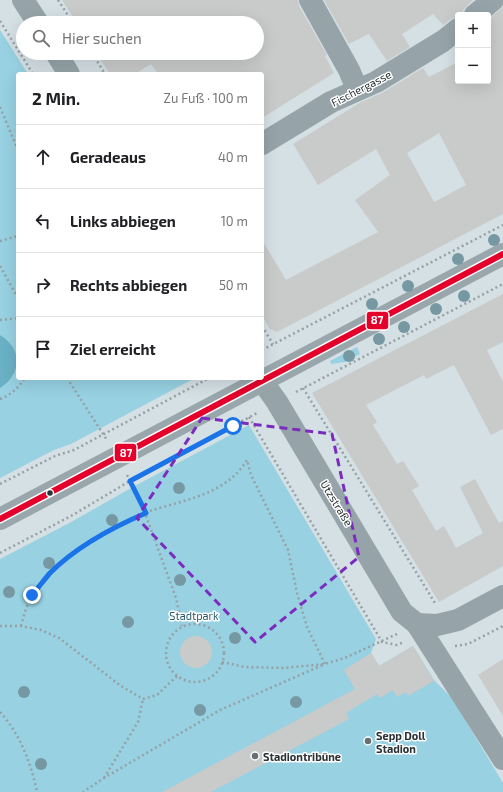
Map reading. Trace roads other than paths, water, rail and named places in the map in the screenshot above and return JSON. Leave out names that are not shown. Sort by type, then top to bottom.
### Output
[{"type":"main road","points":[[264,377],[503,254]]},
{"type":"main road","points":[[0,519],[259,380]]},
{"type":"street","points":[[23,0],[33,16]]},
{"type":"street","points":[[310,0],[349,70],[357,89]]},
{"type":"street","points":[[479,12],[493,0]]},
{"type":"street","name":"Fischergasse","points":[[264,143],[331,102],[357,89],[376,82],[443,41],[455,31]]},
{"type":"street","points":[[60,60],[68,72]]},
{"type":"street","name":"Utzstraße","points":[[262,380],[277,402],[402,612],[417,624],[503,759]]},
{"type":"street","points":[[417,624],[437,625],[458,620],[503,596]]},
{"type":"place","name":"Sepp Doll Stadion","points":[[368,741]]},
{"type":"place","name":"Stadiontribüne","points":[[255,756]]},
{"type":"park label","name":"Stadtpark","points":[[194,615]]}]
